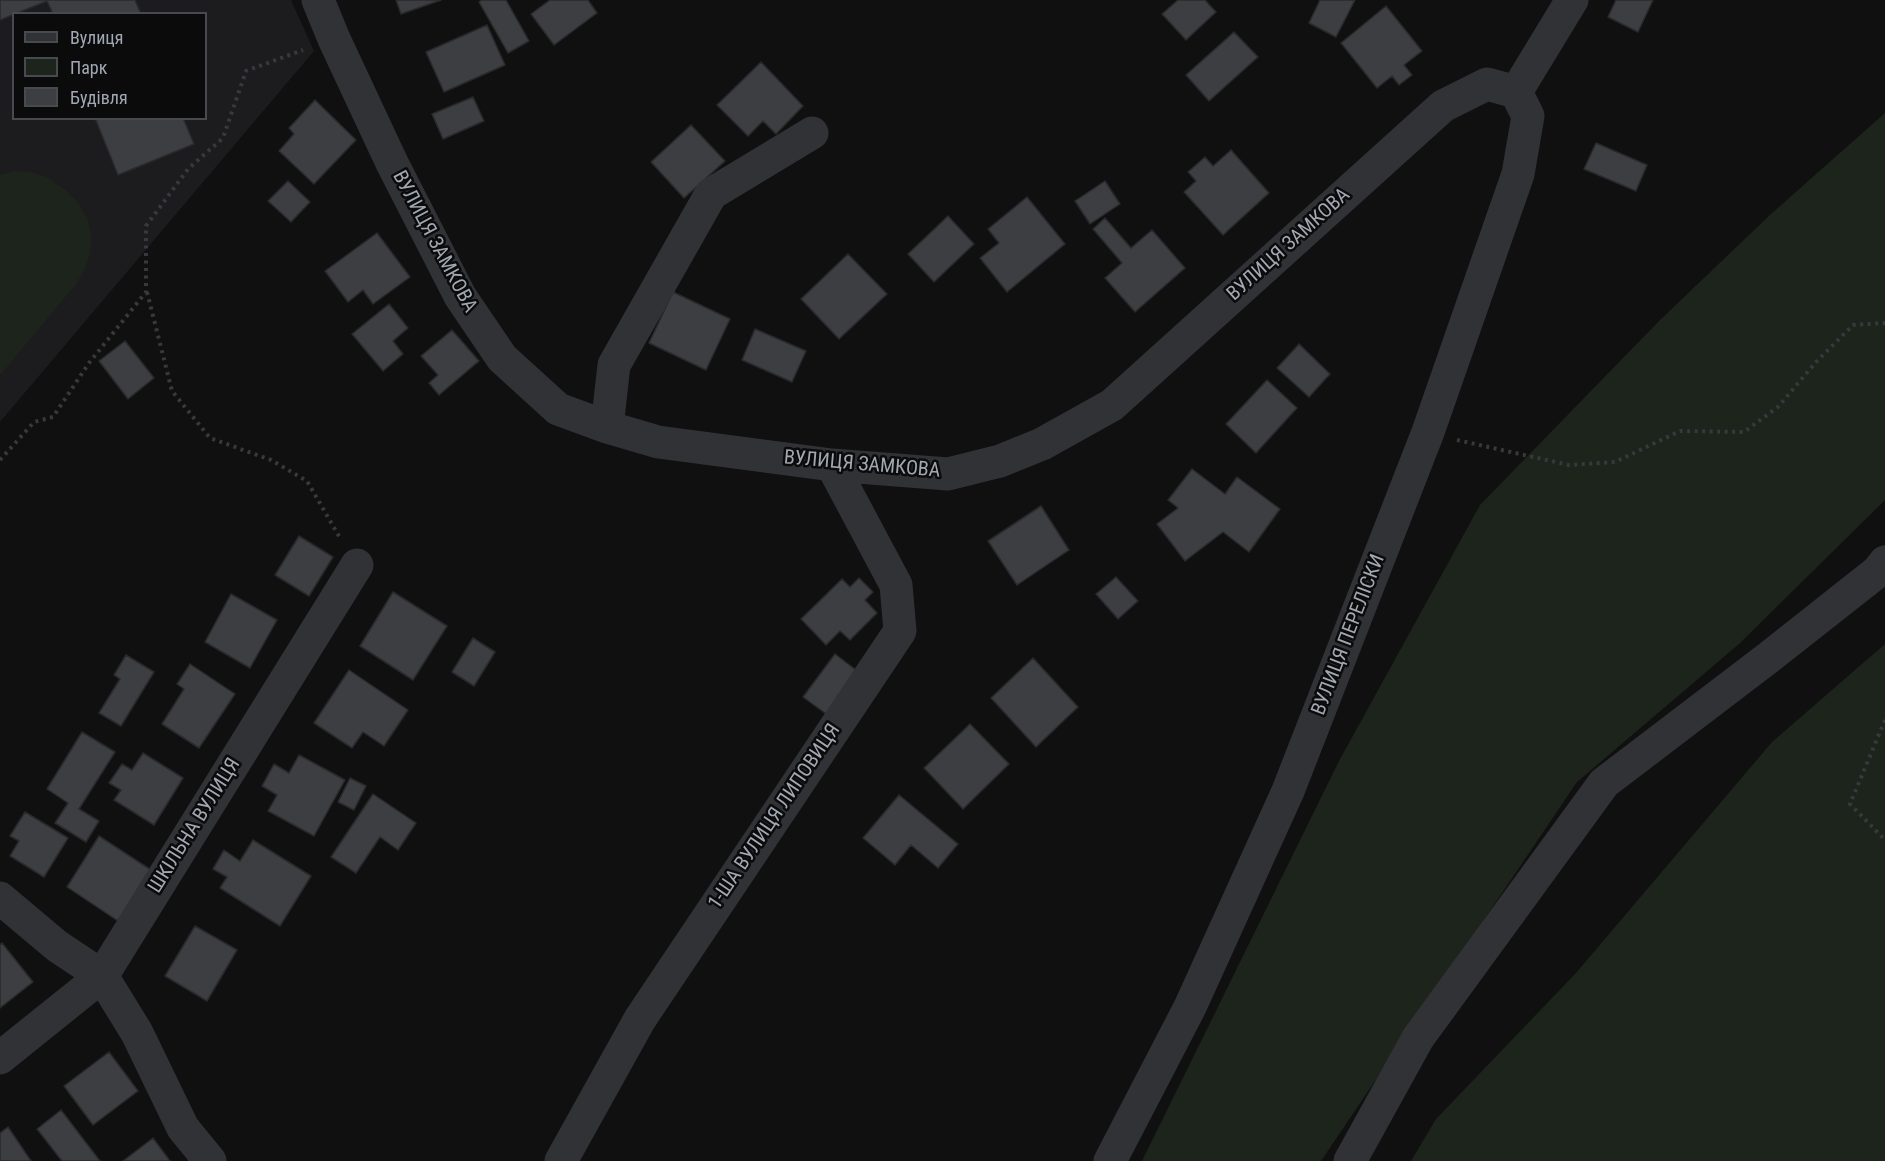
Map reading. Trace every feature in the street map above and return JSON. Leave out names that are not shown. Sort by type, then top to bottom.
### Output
[{"type":"street","name":"ВУЛИЦЯ ЗАМКОВА","points":[[318,0],[392,163],[460,296],[501,358],[558,409],[658,442],[832,465],[948,474],[1000,461],[1042,444],[1112,405],[1443,106],[1487,84],[1516,92]]},
{"type":"street","points":[[1516,92],[1572,0]]},
{"type":"street","name":"ВУЛИЦЯ ПЕРЕЛІСКИ","points":[[1110,1161],[1190,1007],[1288,791],[1428,432],[1518,174],[1528,116],[1516,92]]},
{"type":"street","points":[[607,427],[614,365],[711,194],[813,133]]},
{"type":"street","name":"1-ША ВУЛИЦЯ ЛИПОВИЦЯ","points":[[561,1161],[640,1018],[900,631],[896,585],[832,465]]},
{"type":"street","points":[[1350,1161],[1418,1038],[1604,783],[1768,658],[1877,572],[1885,562]]},
{"type":"street","name":"ШКІЛЬНА ВУЛИЦЯ","points":[[0,1058],[102,976],[357,565]]},
{"type":"street","points":[[0,898],[57,946],[102,976],[137,1033],[183,1128],[210,1161]]},
{"type":"path","points":[[334,39],[246,71],[223,138],[188,170],[147,225],[146,292],[172,391],[210,438],[271,460],[307,482],[357,565]]},
{"type":"path","points":[[0,460],[34,422],[53,417],[89,363],[146,292]]},
{"type":"path","points":[[1428,432],[1470,444],[1569,465],[1615,462],[1680,431],[1744,432],[1778,407],[1816,362],[1853,325],[1885,323]]},
{"type":"path","points":[[1885,720],[1850,804],[1885,840]]},
{"type":"shaded area","points":[[0,0],[291,0],[314,51],[0,422]]},
{"type":"green space","points":[[1885,113],[1885,500],[1739,644],[1577,782],[1321,1161],[1142,1161],[1339,761],[1480,505],[1660,320],[1771,214]]},
{"type":"green space","points":[[14,171],[31,172],[47,177],[68,192],[79,204],[88,220],[91,236],[90,253],[85,269],[76,284],[0,375],[0,175]]},
{"type":"green space","points":[[1885,644],[1885,1161],[1411,1161],[1436,1119],[1576,973],[1772,742]]},
{"type":"building","points":[[0,0],[135,0],[140,12],[52,12],[47,1],[20,12],[12,12],[12,15],[0,20]]},
{"type":"building","points":[[396,0],[441,0],[401,14]]},
{"type":"building","points":[[506,0],[529,41],[508,53],[479,2]]},
{"type":"building","points":[[550,0],[588,0],[597,13],[554,45],[531,14]]},
{"type":"building","points":[[1178,0],[1205,0],[1216,12],[1186,40],[1162,14]]},
{"type":"building","points":[[1320,0],[1355,0],[1336,37],[1309,23]]},
{"type":"building","points":[[1616,0],[1653,0],[1638,32],[1608,17]]},
{"type":"building","points":[[1386,6],[1422,51],[1404,65],[1412,75],[1399,85],[1392,76],[1377,88],[1341,43]]},
{"type":"building","points":[[487,25],[505,65],[444,92],[426,52]]},
{"type":"building","points":[[1234,32],[1258,57],[1209,101],[1186,75]]},
{"type":"building","points":[[761,62],[803,106],[776,134],[763,121],[748,136],[717,105]]},
{"type":"building","points":[[473,97],[484,121],[443,139],[432,114]]},
{"type":"building","points":[[315,100],[356,140],[314,184],[279,151],[294,134],[289,128]]},
{"type":"building","points":[[96,120],[184,120],[194,144],[118,175]]},
{"type":"building","points":[[691,125],[725,161],[684,198],[651,162]]},
{"type":"building","points":[[1596,143],[1647,165],[1636,191],[1584,169]]},
{"type":"building","points":[[1231,150],[1269,193],[1223,235],[1184,192],[1196,181],[1188,172],[1205,157],[1213,166]]},
{"type":"building","points":[[288,181],[310,202],[291,222],[268,201]]},
{"type":"building","points":[[1105,181],[1120,204],[1090,224],[1075,201]]},
{"type":"building","points":[[1027,197],[1065,244],[1007,292],[980,258],[999,243],[988,229]]},
{"type":"building","points":[[948,216],[974,244],[934,282],[908,254]]},
{"type":"building","points":[[1105,218],[1131,248],[1152,230],[1185,268],[1135,312],[1105,278],[1122,263],[1093,229]]},
{"type":"building","points":[[377,233],[410,277],[373,304],[363,290],[348,302],[325,271]]},
{"type":"building","points":[[848,254],[887,294],[839,339],[801,299]]},
{"type":"building","points":[[673,292],[730,319],[706,370],[649,343]]},
{"type":"building","points":[[389,304],[408,328],[393,341],[403,354],[383,371],[352,334]]},
{"type":"building","points":[[755,329],[806,351],[792,382],[742,360]]},
{"type":"building","points":[[452,330],[479,361],[439,395],[429,383],[438,375],[421,356]]},
{"type":"building","points":[[125,341],[154,378],[128,399],[99,361]]},
{"type":"building","points":[[1299,344],[1330,374],[1309,397],[1277,368]]},
{"type":"building","points":[[1267,380],[1297,408],[1256,453],[1226,424]]},
{"type":"building","points":[[1192,469],[1225,494],[1237,477],[1280,509],[1249,552],[1223,532],[1185,561],[1157,524],[1178,508],[1168,500]]},
{"type":"building","points":[[1041,506],[1069,550],[1017,585],[988,541]]},
{"type":"building","points":[[299,536],[333,557],[309,596],[275,575]]},
{"type":"building","points":[[1116,577],[1138,601],[1118,619],[1096,594]]},
{"type":"building","points":[[859,578],[873,592],[865,600],[877,613],[850,640],[840,631],[826,645],[801,619],[842,579],[850,587]]},
{"type":"building","points":[[393,592],[447,626],[413,680],[360,646]]},
{"type":"building","points":[[231,594],[277,620],[250,668],[205,642]]},
{"type":"building","points":[[473,638],[495,652],[474,686],[452,672]]},
{"type":"building","points":[[835,654],[860,673],[829,716],[803,697]]},
{"type":"building","points":[[126,655],[154,672],[121,726],[99,713],[120,679],[114,675]]},
{"type":"building","points":[[1033,658],[1078,707],[1036,747],[991,698]]},
{"type":"building","points":[[190,664],[235,694],[199,748],[162,724],[184,689],[177,684]]},
{"type":"building","points":[[349,670],[408,710],[384,746],[363,732],[352,748],[314,723]]},
{"type":"building","points":[[970,724],[1009,764],[963,809],[924,768]]},
{"type":"building","points":[[82,732],[115,752],[79,809],[99,821],[86,842],[55,823],[68,803],[47,789]]},
{"type":"building","points":[[143,753],[183,778],[154,825],[114,800],[121,790],[109,783],[122,764],[132,770]]},
{"type":"building","points":[[299,755],[345,780],[314,836],[268,811],[277,795],[262,786],[274,764],[289,773]]},
{"type":"building","points":[[350,778],[366,786],[354,810],[338,802]]},
{"type":"building","points":[[373,794],[416,823],[398,850],[380,837],[356,873],[331,857]]},
{"type":"building","points":[[899,795],[958,844],[938,868],[911,845],[895,865],[863,838]]},
{"type":"building","points":[[25,812],[68,838],[44,877],[10,856],[19,841],[10,836]]},
{"type":"building","points":[[99,836],[151,870],[118,921],[67,887]]},
{"type":"building","points":[[253,840],[311,876],[280,926],[220,888],[227,877],[213,869],[224,850],[240,861]]},
{"type":"building","points":[[195,926],[237,950],[207,1001],[165,976]]},
{"type":"building","points":[[2,943],[33,982],[0,1008],[0,945]]},
{"type":"building","points":[[109,1052],[138,1091],[93,1125],[64,1086]]},
{"type":"building","points":[[61,1110],[100,1161],[62,1161],[37,1129]]},
{"type":"building","points":[[8,1127],[31,1161],[0,1161],[0,1133]]},
{"type":"building","points":[[153,1138],[170,1161],[123,1161]]}]
